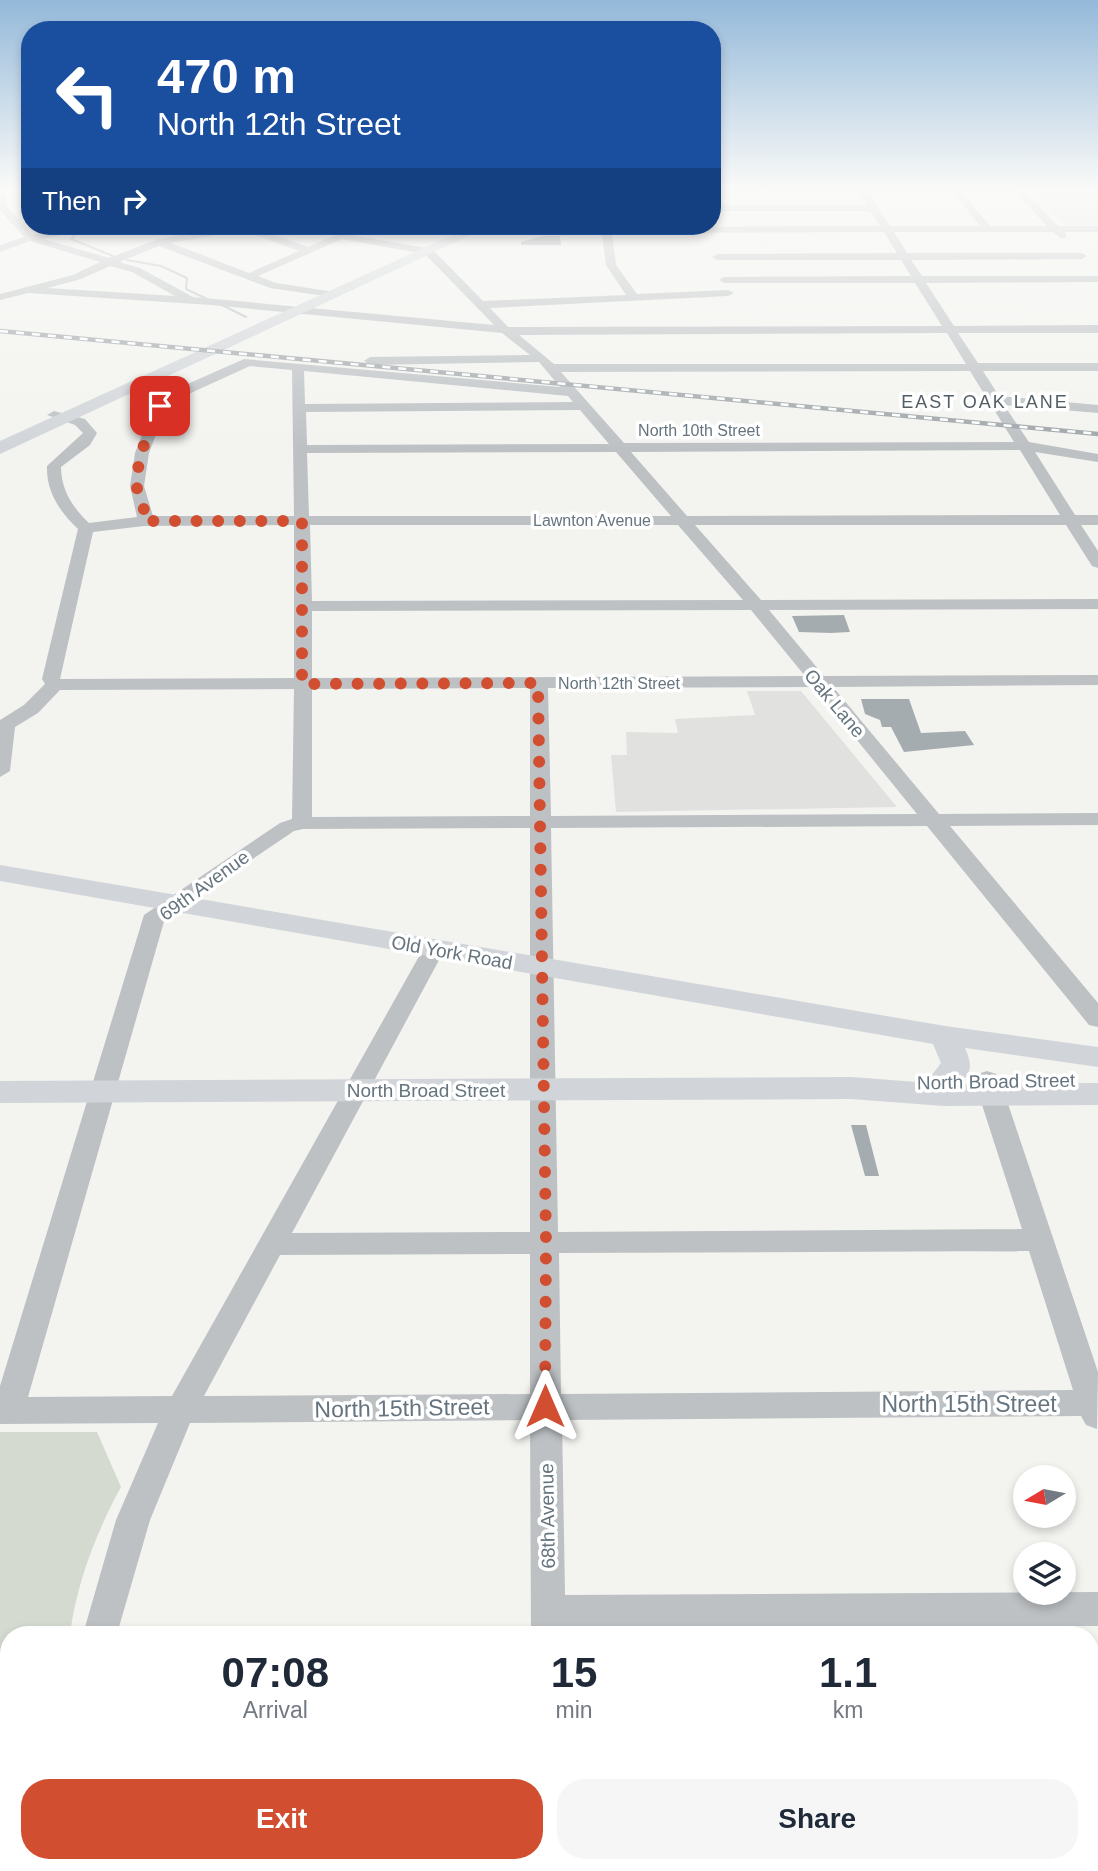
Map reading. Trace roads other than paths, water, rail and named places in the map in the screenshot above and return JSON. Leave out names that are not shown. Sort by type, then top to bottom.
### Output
[{"type":"highway","points":[[294,310],[324,293],[367,274]]},
{"type":"highway","points":[[0,449],[61,417],[371,274]]},
{"type":"highway","points":[[0,439],[61,417]]},
{"type":"main road","name":"Old York Road","points":[[0,873],[945,1036],[1028,1045],[1098,1057]]},
{"type":"main road","name":"Old York Road","points":[[945,1036],[1098,1079]]},
{"type":"main road","points":[[944,1080],[955,1071],[956,1062],[945,1036]]},
{"type":"main road","name":"North Broad Street","points":[[851,1088],[944,1095],[990,1087],[1098,1079]]},
{"type":"main road","name":"North Broad Street","points":[[0,1093],[851,1088],[944,1080],[990,1087],[1098,1094]]},
{"type":"street","points":[[0,297],[83,274]]},
{"type":"street","points":[[146,274],[191,301]]},
{"type":"street","points":[[245,274],[274,286],[324,293]]},
{"type":"street","points":[[250,276],[254,274]]},
{"type":"street","name":"Oak Lane","points":[[448,274],[504,329],[547,363],[756,605],[1098,1019]]},
{"type":"street","points":[[617,274],[634,298]]},
{"type":"street","points":[[480,305],[634,298],[730,299],[722,274]]},
{"type":"street","points":[[915,274],[1098,563]]},
{"type":"street","points":[[724,280],[1098,279]]},
{"type":"street","points":[[28,290],[217,303],[504,329],[737,324],[950,330],[1098,329]]},
{"type":"street","points":[[269,352],[374,361],[1098,367]]},
{"type":"street","points":[[144,521],[146,514],[137,486],[142,453],[160,406],[188,389],[248,362],[567,387]]},
{"type":"street","points":[[299,367],[304,606],[302,823],[1098,819]]},
{"type":"street","points":[[996,400],[1098,409]]},
{"type":"street","points":[[299,408],[583,406]]},
{"type":"street","points":[[0,771],[3,723],[31,709],[55,685],[51,679],[86,528],[63,502],[53,478],[54,466],[85,442],[90,433],[83,424],[61,417]]},
{"type":"street","name":"North 10th Street","points":[[299,449],[1025,446],[1098,458]]},
{"type":"street","name":"Lawnton Avenue","points":[[86,528],[144,521],[1098,520]]},
{"type":"street","points":[[304,606],[1098,604]]},
{"type":"street","name":"North 12th Street","points":[[55,685],[1098,680]]},
{"type":"street","name":"68th Avenue","points":[[538,683],[542,823],[548,1623]]},
{"type":"street","name":"69th Avenue","points":[[4,1411],[155,915],[287,827],[302,823]]},
{"type":"street","points":[[102,1626],[127,1532],[152,1468],[180,1411],[434,949]]},
{"type":"street","points":[[990,1087],[1096,1408]]},
{"type":"street","points":[[273,1244],[1039,1240]]},
{"type":"street","name":"North 15th Street","points":[[4,1411],[545,1406],[1096,1408]]},
{"type":"street","points":[[548,1623],[1098,1609]]},
{"type":"waterway","points":[[179,274],[187,278],[186,289],[207,299]]},
{"type":"waterway","points":[[222,305],[246,317]]},
{"type":"railway","points":[[0,331],[1098,434]]},
{"type":"district","name":"EAST OAK LANE","points":[[985,402]]}]
